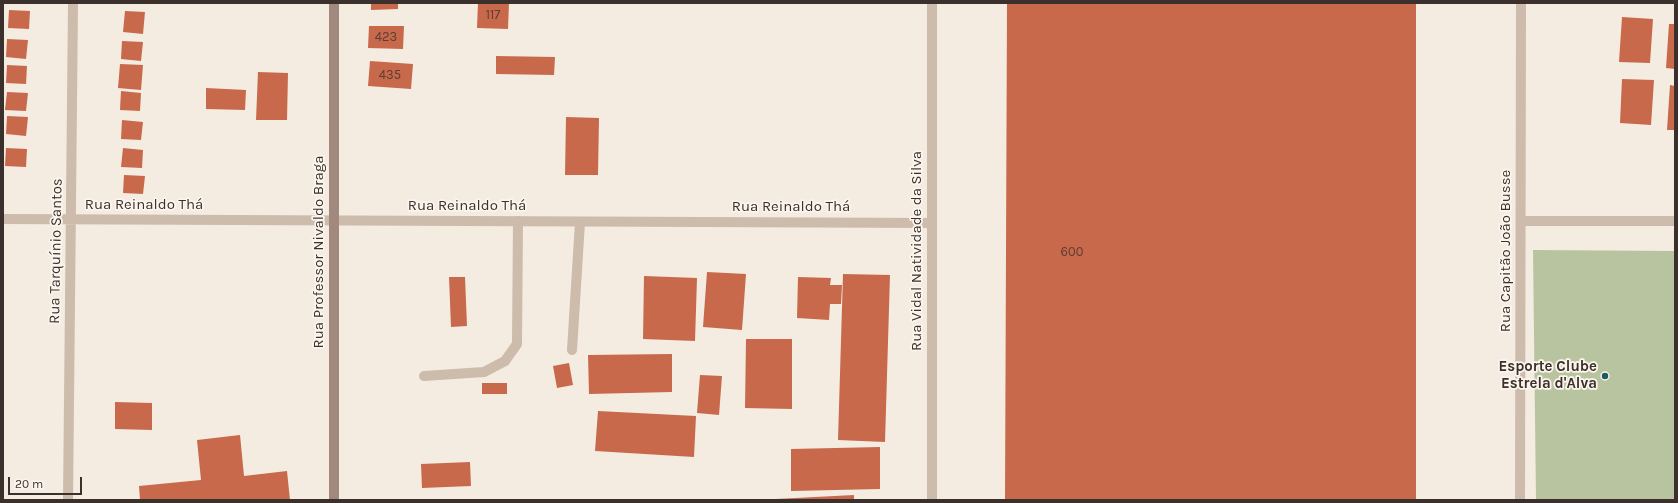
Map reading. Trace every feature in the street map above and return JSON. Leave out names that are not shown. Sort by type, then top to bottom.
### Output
[{"type":"main road","name":"Rua Professor Nivaldo Braga","points":[[334,3],[334,500]]},
{"type":"street","name":"Rua Tarquínio Santos","points":[[68,500],[73,3]]},
{"type":"street","name":"Rua Vidal Natividade da Silva","points":[[932,3],[932,500]]},
{"type":"street","name":"Rua Capitão João Busse","points":[[1520,500],[1521,3]]},
{"type":"street","name":"Rua Reinaldo Thá","points":[[3,220],[932,223]]},
{"type":"street","points":[[424,376],[484,372],[504,361],[517,344],[518,221]]},
{"type":"street","points":[[1521,221],[1675,221]]},
{"type":"street","points":[[572,350],[580,222]]},
{"type":"green space","name":"Esporte Clube Estrela d'Alva","points":[[1533,250],[1675,251],[1675,500],[1536,500]]},
{"type":"building","points":[[371,3],[398,3],[398,9],[371,10]]},
{"type":"building","points":[[478,3],[509,3],[508,29],[477,28]]},
{"type":"building","points":[[1007,3],[1416,3],[1416,500],[1005,500]]},
{"type":"building","points":[[9,10],[30,11],[29,29],[8,28]]},
{"type":"building","points":[[125,11],[145,12],[143,34],[123,32]]},
{"type":"building","points":[[1622,17],[1653,19],[1650,63],[1619,62]]},
{"type":"building","points":[[1669,24],[1675,24],[1675,69],[1666,68]]},
{"type":"building","points":[[369,26],[404,26],[403,49],[368,48]]},
{"type":"building","points":[[7,39],[28,40],[26,59],[6,57]]},
{"type":"building","points":[[122,41],[143,42],[141,61],[121,59]]},
{"type":"building","points":[[496,56],[555,57],[554,75],[496,74]]},
{"type":"building","points":[[370,61],[413,64],[411,89],[368,86]]},
{"type":"building","points":[[120,64],[143,65],[141,90],[118,88]]},
{"type":"building","points":[[7,65],[27,66],[26,84],[6,83]]},
{"type":"building","points":[[258,72],[288,73],[287,120],[256,120]]},
{"type":"building","points":[[1622,79],[1654,80],[1651,125],[1620,123]]},
{"type":"building","points":[[1670,85],[1675,86],[1675,130],[1667,130]]},
{"type":"building","points":[[206,88],[246,90],[245,110],[206,109]]},
{"type":"building","points":[[121,91],[141,93],[140,111],[120,110]]},
{"type":"building","points":[[7,92],[28,93],[26,111],[5,110]]},
{"type":"building","points":[[7,116],[28,117],[26,136],[6,134]]},
{"type":"building","points":[[566,117],[599,118],[598,175],[565,175]]},
{"type":"building","points":[[122,120],[143,122],[141,140],[121,139]]},
{"type":"building","points":[[6,148],[27,149],[26,167],[5,166]]},
{"type":"building","points":[[123,148],[143,150],[142,168],[121,167]]},
{"type":"building","points":[[124,175],[145,176],[143,194],[123,193]]},
{"type":"building","points":[[707,272],[746,274],[742,330],[703,327]]},
{"type":"building","points":[[843,274],[890,275],[885,442],[838,440]]},
{"type":"building","points":[[644,276],[697,278],[695,341],[643,339]]},
{"type":"building","points":[[449,277],[465,277],[467,326],[451,327]]},
{"type":"building","points":[[798,277],[831,278],[830,285],[842,285],[841,304],[830,304],[829,320],[797,318]]},
{"type":"building","points":[[746,339],[792,339],[792,409],[745,408]]},
{"type":"building","points":[[672,354],[672,392],[589,394],[588,355]]},
{"type":"building","points":[[569,363],[573,385],[557,388],[553,366]]},
{"type":"building","points":[[700,375],[722,376],[719,415],[697,413]]},
{"type":"building","points":[[482,383],[507,383],[507,394],[482,394]]},
{"type":"building","points":[[115,402],[152,403],[152,430],[115,429]]},
{"type":"building","points":[[598,411],[696,416],[694,457],[595,451]]},
{"type":"building","points":[[240,435],[244,476],[287,471],[290,500],[140,500],[139,486],[201,480],[197,440]]},
{"type":"building","points":[[880,447],[880,489],[791,491],[791,449]]},
{"type":"building","points":[[470,462],[471,486],[422,488],[421,464]]},
{"type":"building","points":[[854,495],[854,500],[776,500],[776,499]]},
{"type":"place","name":"Esporte Clube Estrela d'Alva","points":[[1605,376]]}]
